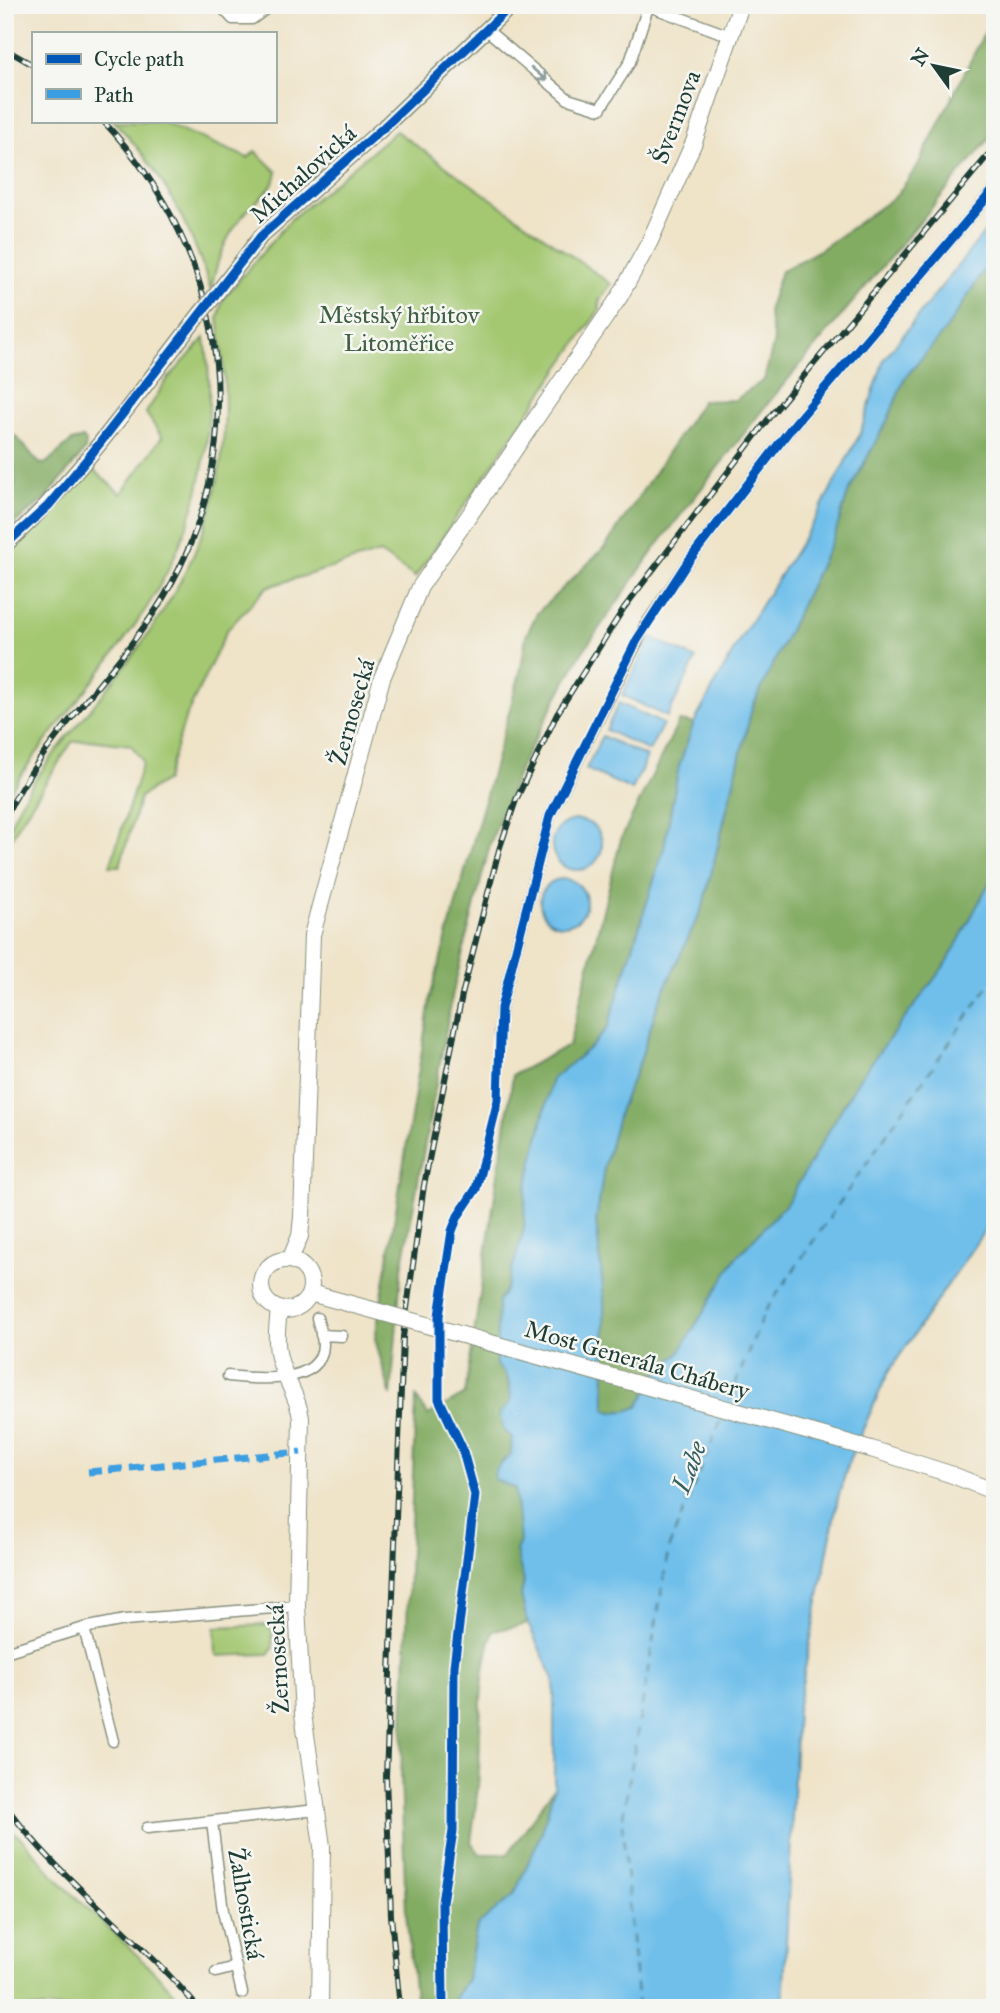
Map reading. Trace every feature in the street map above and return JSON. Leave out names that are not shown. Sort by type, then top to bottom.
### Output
[{"type":"main road","name":"Švermova","points":[[649,243],[694,142],[741,5]]},
{"type":"main road","name":"Žernosecká","points":[[290,1260],[300,1236],[302,1217],[312,935],[382,678],[420,587],[620,296],[649,243]]},
{"type":"main road","points":[[282,1260],[290,1260],[305,1269],[312,1284],[310,1293],[298,1308],[279,1310],[265,1301],[260,1284],[266,1268],[282,1260]]},
{"type":"main road","name":"Most Generála Chábery","points":[[310,1293],[858,1445],[950,1474],[995,1492]]},
{"type":"main road","name":"Žernosecká","points":[[279,1310],[277,1343],[286,1376],[298,1399],[301,1419],[297,1606],[303,1714],[322,1846],[320,2008]]},
{"type":"street","points":[[220,5],[233,19],[252,19],[270,6]]},
{"type":"street","name":"Michalovická","points":[[5,545],[48,506],[89,457],[261,236],[383,128],[512,5]]},
{"type":"street","points":[[487,30],[568,99],[600,108],[630,62],[647,6],[730,36]]},
{"type":"street","points":[[500,1035],[500,1008],[550,817],[637,640],[687,563],[792,427],[995,188]]},
{"type":"street","points":[[228,1376],[266,1380],[306,1372],[315,1366],[323,1346],[317,1318]]},
{"type":"street","points":[[321,1335],[342,1336]]},
{"type":"street","points":[[5,1652],[84,1628],[147,1617],[235,1613],[297,1606]]},
{"type":"street","points":[[84,1628],[113,1741]]},
{"type":"street","name":"Žalhostická","points":[[147,1828],[317,1810]]},
{"type":"street","name":"Žalhostická","points":[[212,1822],[218,1884],[242,1993]]},
{"type":"street","points":[[216,1972],[235,1967]]},
{"type":"green space","points":[[995,12],[995,132],[764,408],[656,547],[579,657],[522,763],[490,844],[453,992],[401,1274],[391,1396],[375,1339],[431,994],[521,669],[526,636],[537,613],[606,546],[702,401],[735,400],[764,380],[774,341],[768,311],[781,271],[820,250],[896,196],[917,167]]},
{"type":"green space","points":[[115,122],[163,122],[248,158],[255,151],[277,172],[269,189],[247,211],[228,238],[219,258],[211,291],[194,244],[173,200],[131,140]]},
{"type":"green space","name":"Městský hřbitov Litoměřice","points":[[396,131],[611,284],[599,301],[600,309],[415,577],[380,553],[267,587],[227,630],[185,719],[166,780],[140,797],[120,866],[110,866],[143,762],[131,745],[89,740],[72,742],[19,824],[5,852],[7,834],[24,797],[49,760],[126,665],[158,620],[183,576],[203,531],[217,484],[224,434],[224,379],[218,318],[223,299],[290,220]]},
{"type":"green space","points":[[995,253],[995,872],[948,961],[859,1079],[787,1203],[735,1259],[678,1355],[662,1366],[638,1407],[611,1412],[605,1409],[604,1299],[596,1221],[604,1168],[620,1109],[640,1061],[658,1003],[703,906],[752,708],[835,534],[848,493],[888,419],[904,379],[947,328]]},
{"type":"green space","points":[[205,338],[209,415],[205,452],[198,489],[173,559],[156,593],[135,625],[5,799],[5,558],[94,470],[121,494],[162,437],[146,413],[166,381]]},
{"type":"green space","points":[[15,435],[39,463],[45,464],[72,441],[83,438],[86,442],[85,450],[46,498],[5,531],[5,505],[14,489],[14,474],[6,440]]},
{"type":"green space","points":[[679,721],[694,723],[679,766],[664,848],[608,1027],[593,1045],[552,1079],[526,1191],[524,1229],[507,1287],[498,1303],[511,1402],[504,1431],[512,1437],[511,1454],[501,1463],[502,1482],[515,1488],[520,1541],[516,1551],[524,1582],[521,1595],[528,1624],[493,1631],[488,1648],[471,1842],[480,1854],[508,1854],[554,1788],[542,1832],[514,1895],[477,1926],[467,1979],[454,1999],[463,2008],[416,2008],[406,1913],[401,1776],[416,1397],[428,1415],[465,1394],[513,1075],[569,1045],[621,839]]},
{"type":"green space","points":[[266,1625],[272,1630],[273,1648],[268,1654],[216,1656],[215,1627]]},
{"type":"green space","points":[[5,1827],[25,1843],[54,1876],[139,1957],[187,2008],[5,2008]]},
{"type":"water","name":"Labe","points":[[995,219],[995,253],[947,328],[904,379],[888,419],[848,493],[835,534],[752,708],[703,906],[658,1003],[640,1061],[620,1109],[604,1168],[596,1221],[604,1299],[605,1409],[612,1412],[627,1411],[638,1407],[662,1366],[678,1355],[735,1259],[787,1203],[859,1079],[948,961],[995,872],[995,1215],[888,1373],[850,1458],[838,1498],[797,1710],[783,2008],[464,2008],[454,1999],[467,1979],[477,1926],[514,1895],[542,1832],[554,1788],[554,1679],[528,1624],[521,1595],[524,1582],[516,1551],[520,1541],[515,1488],[494,1479],[495,1470],[511,1454],[512,1437],[504,1431],[500,1413],[511,1402],[508,1381],[496,1365],[498,1303],[507,1287],[524,1229],[526,1191],[552,1079],[593,1045],[608,1027],[664,848],[679,766],[694,723],[740,639],[814,521],[860,434],[884,359]]},
{"type":"water","points":[[651,637],[696,659],[667,717],[622,695]]},
{"type":"water","points":[[619,703],[663,724],[649,751],[606,730]]},
{"type":"water","points":[[602,736],[647,757],[632,790],[586,769]]},
{"type":"water","points":[[567,821],[587,821],[601,835],[601,855],[587,869],[567,869],[553,855],[553,835]]},
{"type":"water","points":[[563,879],[579,886],[586,902],[579,918],[563,925],[547,918],[540,902],[547,886]]},
{"type":"ferry route","points":[[729,1400],[764,1313],[995,976]]},
{"type":"ferry route","points":[[638,2008],[622,1822],[669,1547],[723,1415]]},
{"type":"railway","points":[[5,49],[32,64]]},
{"type":"railway","points":[[5,818],[38,762],[157,608],[189,547],[209,484],[218,420],[215,355],[202,292],[179,231],[146,173],[104,122]]},
{"type":"railway","points":[[400,2008],[391,1916],[386,1776],[403,1337],[424,1185],[462,995],[499,850],[516,800],[557,714],[624,608],[772,414],[995,147]]},
{"type":"railway","points":[[5,1805],[50,1859],[175,1981],[198,2008]]},
{"type":"marked path","points":[[88,1472],[301,1452]]},
{"type":"cycle path","points":[[5,545],[48,506],[89,457],[261,236],[383,128],[512,5]]},
{"type":"cycle path","points":[[443,2008],[442,1902],[453,1831],[454,1666],[475,1495],[462,1448],[439,1399],[439,1316],[452,1231],[458,1216],[476,1189],[498,1100],[501,1008],[550,816],[637,640],[687,563],[792,427],[995,188]]}]
